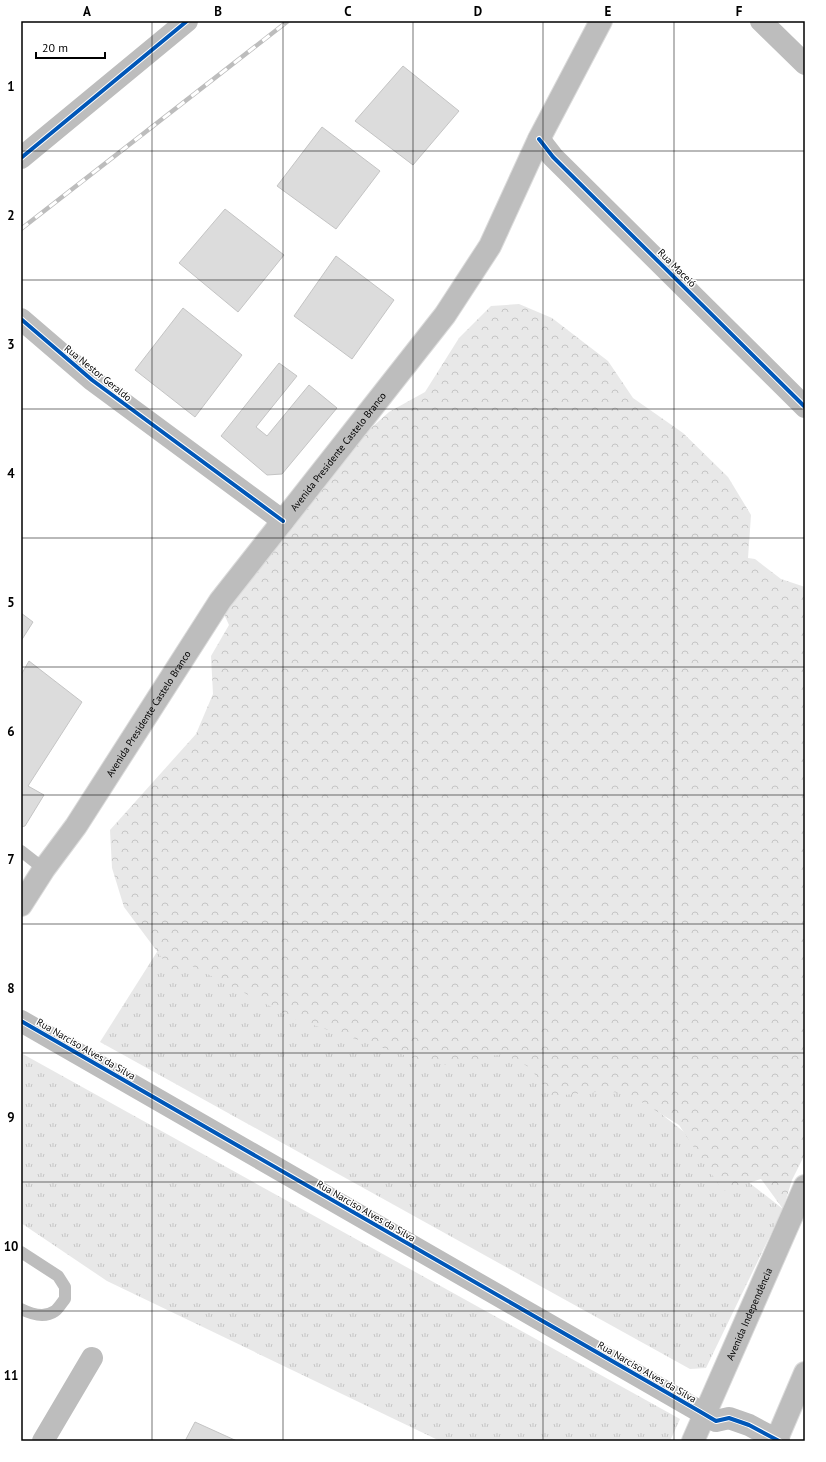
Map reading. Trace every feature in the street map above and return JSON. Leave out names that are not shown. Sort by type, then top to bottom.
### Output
[{"type":"street","points":[[21,158],[187,21]]},
{"type":"street","name":"Avenida Presidente Castelo Branco","points":[[21,905],[44,869],[76,826],[220,601],[446,315],[490,246],[539,139],[601,21]]},
{"type":"street","points":[[761,21],[805,64]]},
{"type":"street","name":"Rua Maceió","points":[[539,139],[553,156],[805,407]]},
{"type":"street","name":"Rua Nestor Geraldo","points":[[21,319],[92,380],[283,521]]},
{"type":"street","name":"Rua Narciso Alves da Silva","points":[[21,1022],[716,1421],[729,1418],[749,1425],[777,1441]]},
{"type":"street","name":"Avenida Independência","points":[[693,1441],[805,1186]]},
{"type":"street","points":[[43,1441],[92,1358]]},
{"type":"street","points":[[777,1441],[805,1373]]},
{"type":"lane","points":[[21,851],[44,869]]},
{"type":"lane","points":[[21,1252],[58,1276],[66,1287],[65,1299],[55,1311],[45,1314],[30,1314],[21,1309]]},
{"type":"green space","points":[[519,304],[552,318],[608,361],[633,398],[683,433],[728,477],[751,515],[748,558],[755,559],[781,579],[805,587],[805,1154],[792,1180],[783,1209],[761,1179],[723,1191],[679,1125],[630,1095],[607,1091],[552,1096],[529,1067],[503,1054],[446,1065],[413,1058],[295,1019],[192,966],[174,972],[170,976],[165,962],[124,907],[112,868],[110,830],[196,734],[213,694],[211,656],[229,625],[224,614],[340,467],[337,464],[360,438],[389,412],[425,392],[459,338],[491,306]]},
{"type":"green space","points":[[255,797],[783,1209],[706,1368],[690,1369],[100,1042]]},
{"type":"green space","points":[[21,1053],[680,1419],[670,1441],[440,1441],[107,1281],[21,1223]]},
{"type":"building","points":[[403,66],[459,111],[413,165],[355,121]]},
{"type":"building","points":[[322,127],[380,171],[336,229],[277,186]]},
{"type":"building","points":[[225,209],[284,255],[238,312],[179,263]]},
{"type":"building","points":[[336,256],[394,300],[352,359],[294,316]]},
{"type":"building","points":[[183,308],[242,355],[195,417],[135,370]]},
{"type":"building","points":[[279,363],[297,376],[256,427],[267,436],[309,385],[337,408],[282,474],[267,475],[221,436]]},
{"type":"building","points":[[21,613],[33,622],[21,641]]},
{"type":"building","points":[[29,661],[82,702],[28,786],[44,795],[25,826],[21,827],[21,675]]},
{"type":"building","points":[[195,1422],[237,1441],[185,1441]]},
{"type":"railway","points":[[21,229],[288,21]]},
{"type":"cycle path","points":[[21,158],[187,21]]},
{"type":"cycle path","points":[[539,139],[553,157],[805,407]]},
{"type":"cycle path","points":[[21,319],[92,380],[283,521]]},
{"type":"cycle path","points":[[21,1021],[716,1421],[729,1418],[749,1425],[779,1441]]}]
